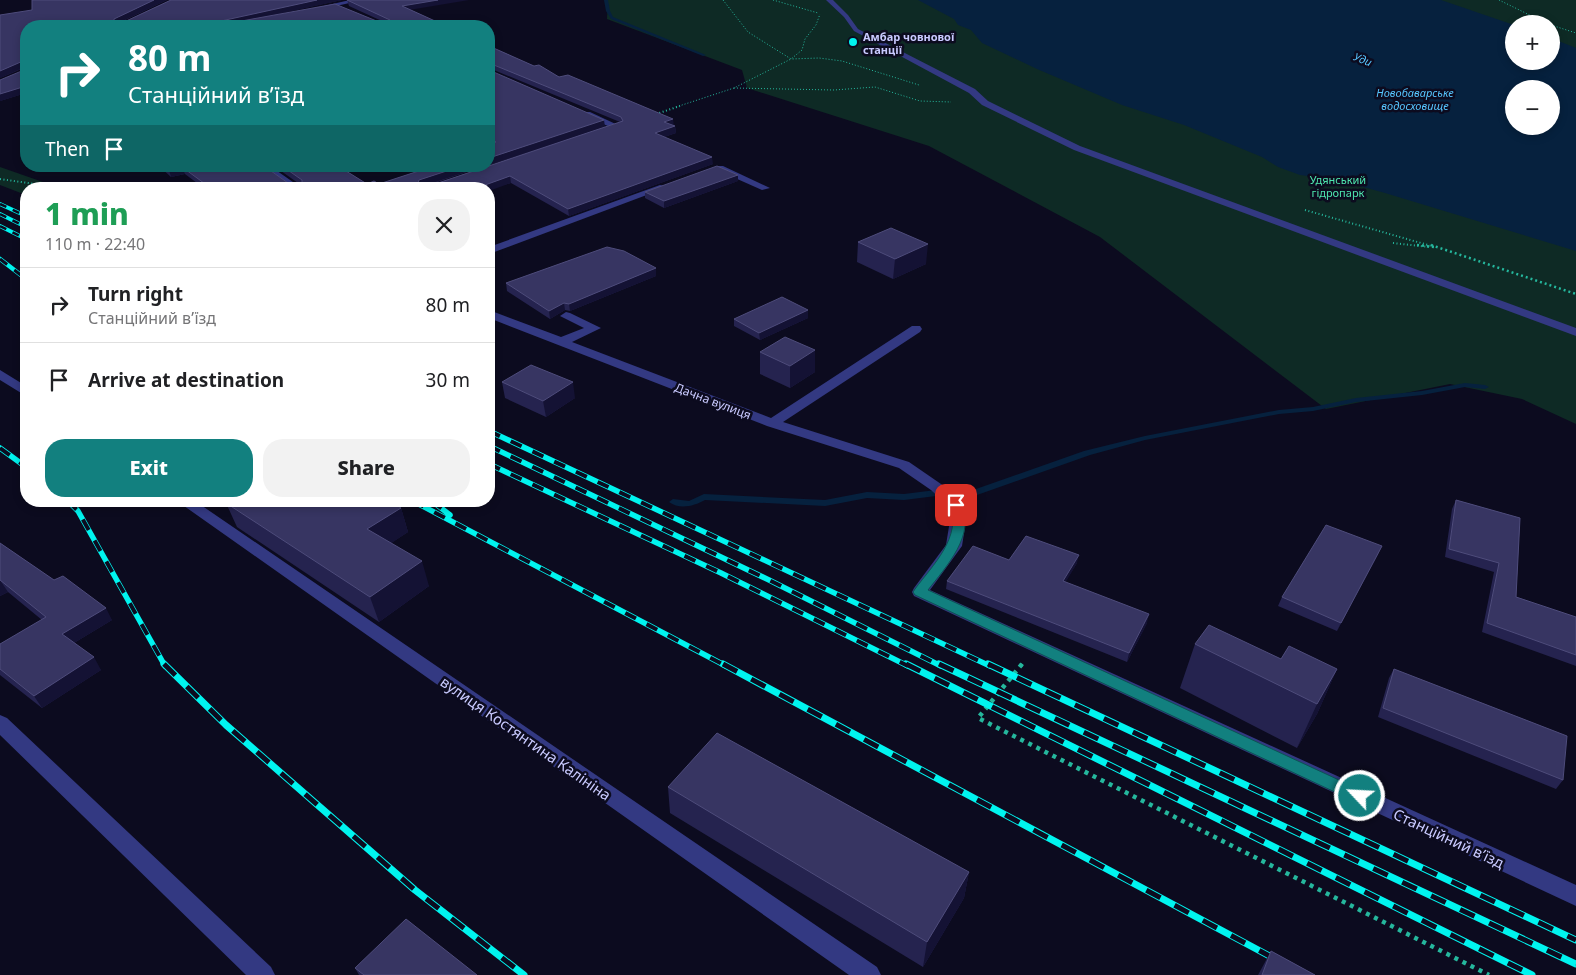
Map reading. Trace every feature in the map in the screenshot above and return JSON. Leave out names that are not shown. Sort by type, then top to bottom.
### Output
[{"type":"street","points":[[308,10],[360,0]]},
{"type":"street","points":[[829,1],[846,16],[856,30],[972,91],[985,103],[1077,148],[1576,332]]},
{"type":"street","points":[[337,5],[353,12]]},
{"type":"street","points":[[575,108],[618,127]]},
{"type":"street","points":[[599,133],[618,127]]},
{"type":"street","points":[[708,170],[717,167],[765,188]]},
{"type":"street","points":[[272,172],[287,182]]},
{"type":"street","points":[[495,249],[672,184]]},
{"type":"street","name":"Дачна вулиця","points":[[495,316],[772,423],[904,465],[936,487]]},
{"type":"street","points":[[560,342],[595,328],[566,316]]},
{"type":"street","points":[[772,423],[916,329]]},
{"type":"street","points":[[0,374],[20,388]]},
{"type":"street","name":"Станційний в’їзд","points":[[936,487],[956,505],[959,514],[954,546],[920,592],[1576,896]]},
{"type":"street","name":"вулиця Костянтина Калініна","points":[[193,507],[869,975]]},
{"type":"street","points":[[0,723],[263,975]]},
{"type":"path","points":[[723,0],[748,32],[791,59],[819,58],[842,61],[922,86]]},
{"type":"path","points":[[773,0],[820,14]]},
{"type":"path","points":[[1499,0],[1510,4],[1527,15]]},
{"type":"path","points":[[618,127],[734,88],[791,59],[802,50],[805,40],[816,25],[820,14],[829,1]]},
{"type":"path","points":[[1560,27],[1576,33]]},
{"type":"path","points":[[734,88],[834,90],[875,87],[920,101],[985,103]]},
{"type":"path","points":[[0,179],[20,183]]},
{"type":"path","points":[[1298,209],[1316,212],[1458,253],[1576,294]]},
{"type":"path","points":[[1036,647],[978,718],[1489,975]]},
{"type":"green space","name":"Удянський гідропарк","points":[[608,0],[1576,0],[1576,424],[1522,399],[1450,384],[1326,409],[1100,237],[929,146],[747,88],[742,70],[607,19]]},
{"type":"green space","points":[[0,167],[43,182],[20,182],[20,193],[0,185]]},
{"type":"water","name":"Новобаварське водосховище","points":[[918,0],[1441,0],[1505,22],[1505,70],[1560,70],[1560,42],[1576,48],[1576,251],[1385,193],[1338,180],[1300,175],[1278,167],[1262,157],[1184,125],[1122,105],[1037,69],[982,43],[971,30],[958,25],[954,19]]},
{"type":"building","points":[[32,0],[154,0],[114,20],[20,20],[20,62],[0,71],[0,15],[32,10]]},
{"type":"building","points":[[171,0],[317,0],[226,20],[128,20]]},
{"type":"building","points":[[347,0],[438,0],[402,6],[433,20],[390,20]]},
{"type":"building","points":[[335,4],[374,20],[247,20]]},
{"type":"building","points":[[495,49],[534,66],[539,65],[559,77],[568,75],[673,119],[664,122],[675,126],[655,133],[712,157],[568,209],[510,176],[493,182],[441,182],[471,172],[495,172],[495,164],[623,121],[621,117],[495,65]]},
{"type":"building","points":[[20,72],[20,88],[0,94],[0,80]]},
{"type":"building","points":[[495,73],[604,120],[495,156]]},
{"type":"building","points":[[717,166],[738,175],[664,201],[645,192]]},
{"type":"building","points":[[189,172],[272,172],[287,182],[202,182]]},
{"type":"building","points":[[291,172],[348,172],[364,182],[302,182],[302,180]]},
{"type":"building","points":[[416,172],[444,172],[419,180],[418,182],[385,182]]},
{"type":"building","points":[[891,228],[928,244],[895,259],[858,242]]},
{"type":"building","points":[[607,247],[624,251],[656,268],[569,304],[564,303],[549,311],[506,283]]},
{"type":"building","points":[[782,297],[808,310],[759,333],[734,319]]},
{"type":"building","points":[[785,337],[815,350],[790,366],[760,352]]},
{"type":"building","points":[[531,365],[573,382],[543,401],[502,382]]},
{"type":"building","points":[[1456,500],[1520,518],[1516,597],[1576,617],[1576,655],[1487,623],[1499,563],[1449,549]]},
{"type":"building","points":[[232,507],[401,508],[367,529],[422,561],[370,597]]},
{"type":"building","points":[[1326,525],[1382,546],[1341,623],[1282,597]]},
{"type":"building","points":[[1026,536],[1079,555],[1063,581],[1149,614],[1129,653],[947,581],[973,546],[1009,560]]},
{"type":"building","points":[[0,543],[54,580],[63,576],[106,608],[62,634],[94,657],[34,696],[0,669],[0,644],[46,617],[0,580]]},
{"type":"building","points":[[1209,625],[1281,659],[1289,646],[1337,669],[1317,704],[1195,644]]},
{"type":"building","points":[[1394,669],[1567,736],[1563,780],[1383,708]]},
{"type":"building","points":[[717,733],[969,872],[927,942],[668,787]]},
{"type":"building","points":[[406,919],[477,975],[364,975],[355,968]]},
{"type":"building","points":[[1271,951],[1315,975],[1262,975]]},
{"type":"waterway","points":[[606,0],[608,11],[612,18],[704,55]]},
{"type":"waterway","points":[[673,502],[690,504],[704,497],[825,503],[867,495],[904,497],[952,491],[977,492],[1087,453],[1145,438],[1279,412],[1313,409],[1356,400],[1422,393],[1465,385],[1485,387]]},
{"type":"railway","points":[[0,204],[20,213]]},
{"type":"railway","points":[[0,214],[20,224]]},
{"type":"railway","points":[[0,226],[20,236]]},
{"type":"railway","points":[[0,259],[20,274]]},
{"type":"railway","points":[[495,434],[990,666]]},
{"type":"railway","points":[[0,448],[20,463]]},
{"type":"railway","points":[[495,449],[769,580],[941,666]]},
{"type":"railway","points":[[495,467],[721,573],[908,666]]},
{"type":"railway","points":[[74,507],[165,666]]},
{"type":"railway","points":[[424,507],[726,666]]},
{"type":"railway","points":[[440,507],[450,515]]},
{"type":"railway","points":[[164,664],[226,725],[415,890],[524,975]]},
{"type":"railway","points":[[723,664],[1305,975]]},
{"type":"railway","points":[[906,664],[1532,975]]},
{"type":"railway","points":[[939,664],[1576,964]]},
{"type":"railway","points":[[988,664],[1576,940]]},
{"type":"place","name":"Амбар човнової станції","points":[[853,42]]},
{"type":"route","points":[[956,505],[959,514],[954,546],[920,592],[1360,796]]},
{"type":"water label","name":"Уди","points":[[1363,59]]}]
